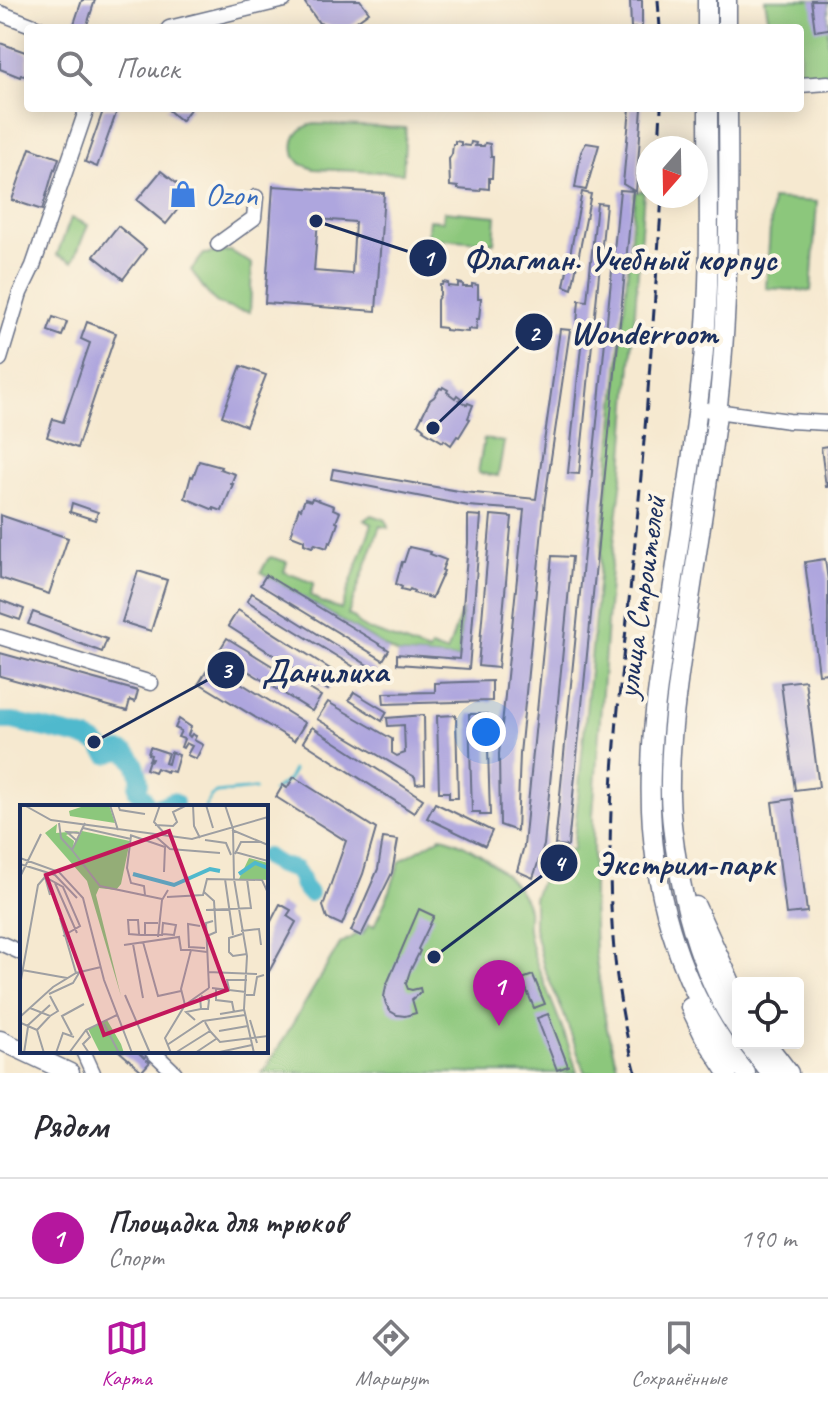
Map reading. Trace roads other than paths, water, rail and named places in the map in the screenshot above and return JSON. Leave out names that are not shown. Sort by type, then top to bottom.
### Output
[{"type":"main road","points":[[707,0],[707,24]]},
{"type":"main road","points":[[727,0],[727,24]]},
{"type":"main road","name":"улица Строителей","points":[[708,112],[706,325],[654,714],[650,803],[661,898],[676,945],[705,1013],[746,1073]]},
{"type":"main road","name":"улица Строителей","points":[[728,112],[726,329],[672,729],[670,797],[684,896],[702,962],[732,1020]]},
{"type":"main road","points":[[680,665],[684,697],[679,796],[681,834],[698,914],[732,984]]},
{"type":"main road","points":[[650,803],[652,859],[663,941],[684,996],[704,1036],[728,1073]]},
{"type":"main road","points":[[0,1040],[20,1049]]},
{"type":"main road","points":[[752,1049],[770,1073]]},
{"type":"main road","points":[[771,1049],[789,1073]]},
{"type":"main road","points":[[28,1053],[70,1073]]},
{"type":"street","points":[[185,24],[284,0]]},
{"type":"street","points":[[0,13],[29,24]]},
{"type":"street","points":[[804,85],[828,83]]},
{"type":"street","points":[[0,359],[20,293],[33,266],[86,112]]},
{"type":"street","points":[[218,244],[254,218],[256,197]]},
{"type":"street","points":[[697,409],[828,423]]},
{"type":"street","points":[[0,637],[151,683]]},
{"type":"street","points":[[0,943],[20,952]]},
{"type":"street","points":[[84,1053],[93,1073]]},
{"type":"street","points":[[154,1053],[175,1073]]},
{"type":"waterway","points":[[0,721],[13,721],[88,739],[98,744],[107,755],[125,752],[135,763],[140,783],[137,792],[147,805]]},
{"type":"waterway","points":[[273,791],[288,780],[293,770]]},
{"type":"waterway","points":[[206,805],[216,793],[255,789]]},
{"type":"waterway","points":[[162,805],[172,801],[175,805]]},
{"type":"waterway","points":[[268,858],[296,870],[309,893]]},
{"type":"railway","points":[[658,0],[660,24]]},
{"type":"railway","points":[[660,136],[661,112]]},
{"type":"railway","points":[[636,1073],[621,1007],[613,941],[611,808],[643,456],[661,208]]},
{"type":"place","name":"Ozon","points":[[183,194]]},
{"type":"place","name":"Флагман. Учебный корпус","points":[[316,221]]},
{"type":"place","name":"Wonderroom","points":[[433,428]]},
{"type":"place","name":"Данилиха","points":[[94,742]]},
{"type":"place","name":"Экстрим-парк","points":[[434,957]]},
{"type":"place","name":"Площадка для трюков","points":[[499,1026]]}]
